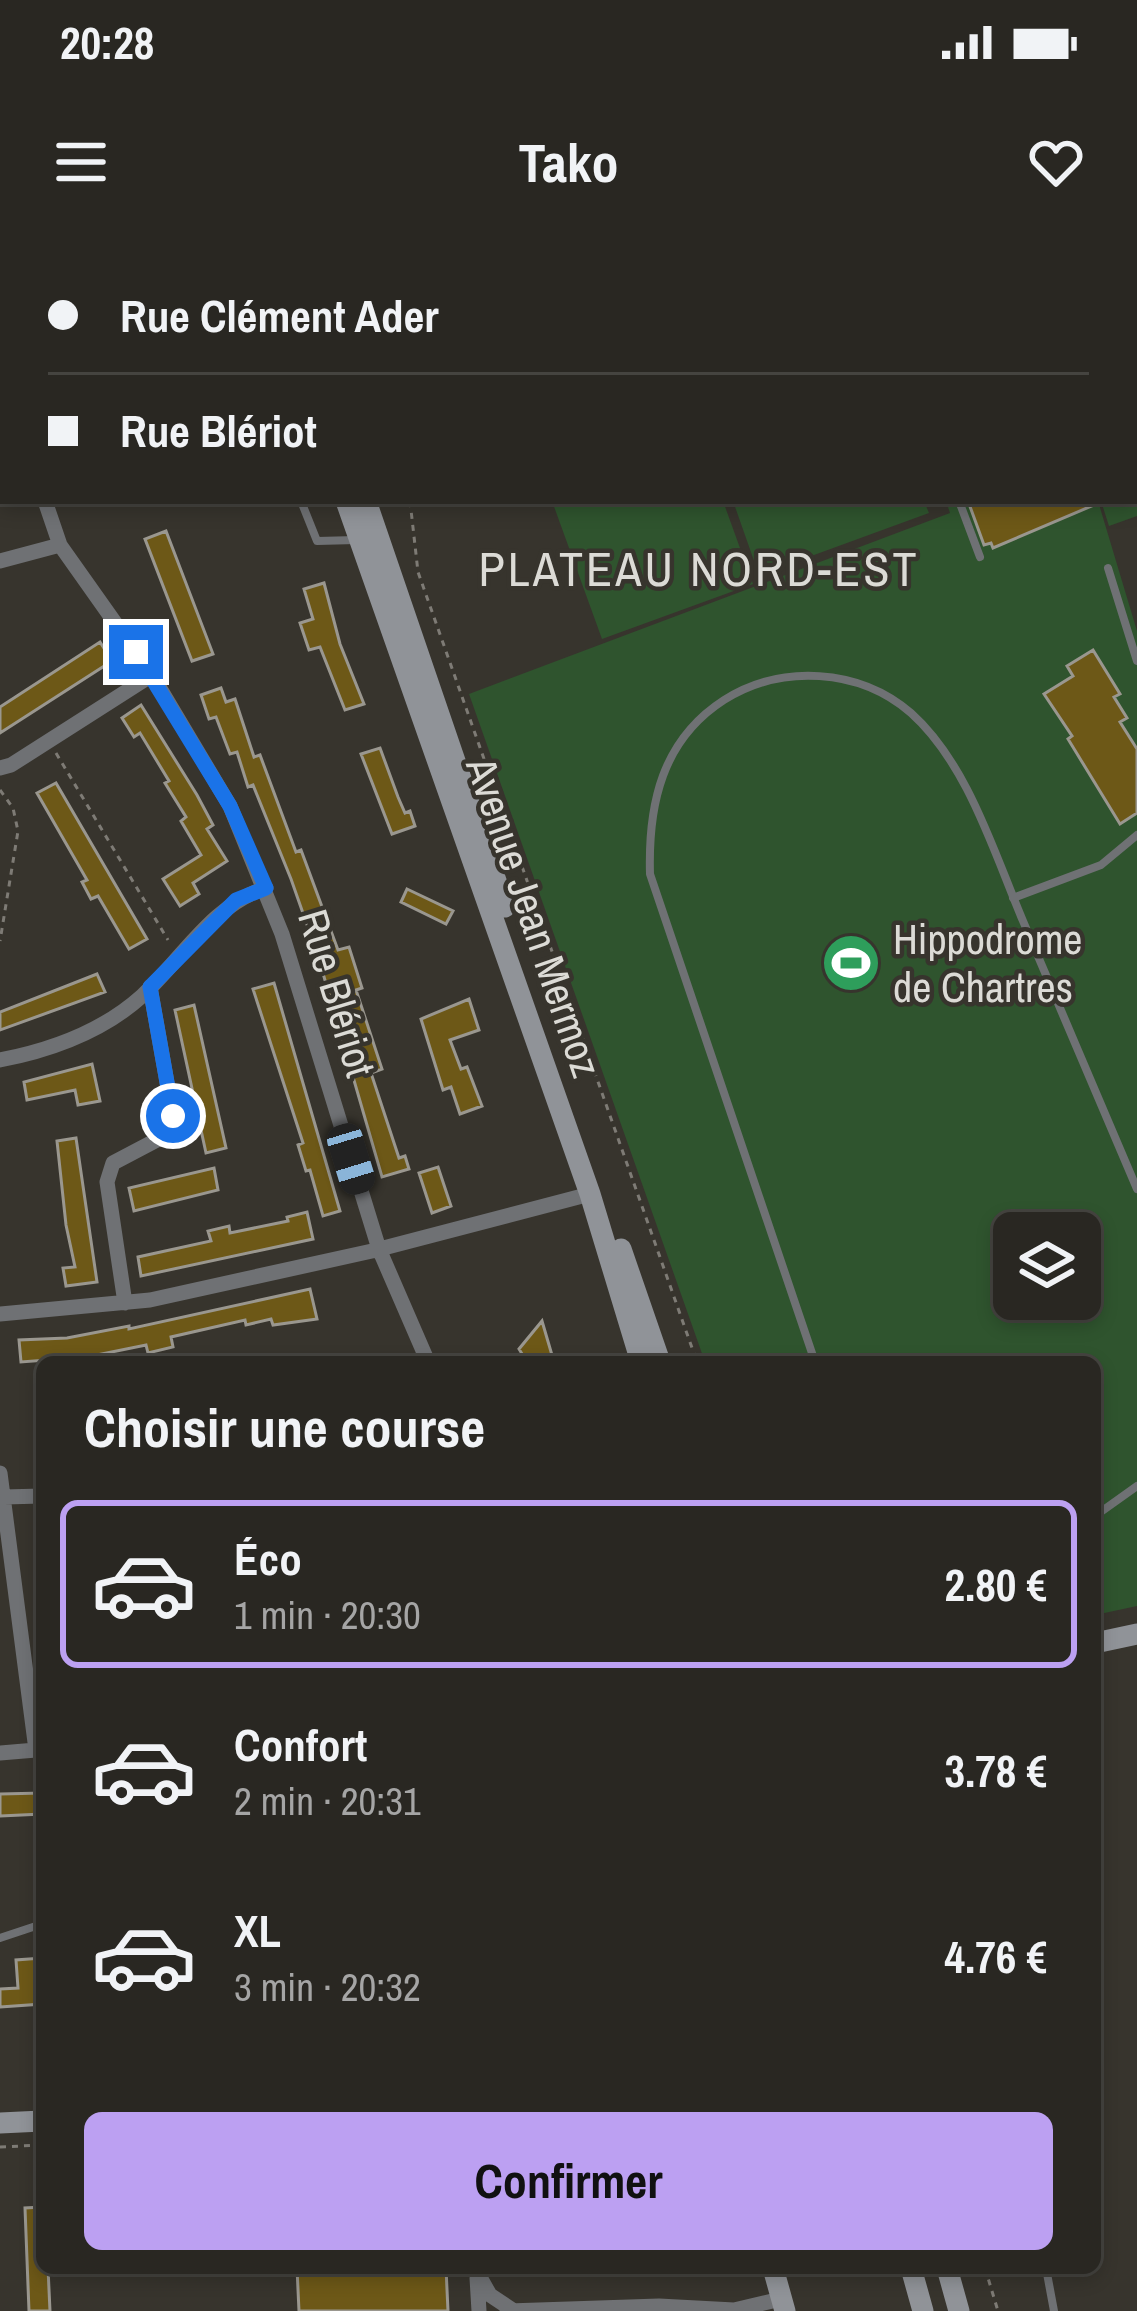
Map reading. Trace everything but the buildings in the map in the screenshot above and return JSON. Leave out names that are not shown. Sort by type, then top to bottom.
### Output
[{"type":"main road","name":"Avenue Jean Mermoz","points":[[347,504],[590,1194],[639,1356]]},
{"type":"main road","name":"Avenue Jean Mermoz","points":[[367,504],[658,1356]]},
{"type":"main road","points":[[1101,1642],[1137,1634]]},
{"type":"main road","points":[[0,2123],[36,2121]]},
{"type":"main road","points":[[775,2274],[783,2305]]},
{"type":"main road","points":[[913,2274],[922,2311]]},
{"type":"main road","points":[[949,2274],[958,2311]]},
{"type":"street","name":"Rue Blériot","points":[[46,504],[60,545],[152,674],[230,806],[266,888],[379,1249],[425,1356]]},
{"type":"street","points":[[0,561],[60,545]]},
{"type":"street","points":[[0,768],[11,766],[152,674]]},
{"type":"street","points":[[0,1060],[41,1052],[87,1034],[150,987],[236,900],[266,888]]},
{"type":"street","points":[[125,1303],[107,1182],[113,1163],[170,1133],[173,1116],[150,987]]},
{"type":"street","points":[[0,1314],[125,1303],[379,1249],[590,1194]]},
{"type":"street","points":[[0,1473],[6,1570],[36,1734]]},
{"type":"street","points":[[4,1497],[36,1496]]},
{"type":"street","points":[[0,1753],[36,1750]]},
{"type":"street","points":[[477,2274],[479,2311]]},
{"type":"street","points":[[479,2274],[490,2295],[509,2310],[734,2310],[783,2305]]},
{"type":"lane","points":[[303,504],[317,541],[360,539]]},
{"type":"lane","points":[[960,504],[980,557]]},
{"type":"lane","points":[[1108,568],[1137,662]]},
{"type":"lane","points":[[813,1356],[650,874],[649,834],[662,770],[697,719],[756,683],[794,675],[854,682],[910,713],[935,741],[970,800],[1137,1190]]},
{"type":"lane","points":[[1013,898],[1101,865],[1137,835]]},
{"type":"lane","points":[[1101,1512],[1137,1486]]},
{"type":"lane","points":[[0,1938],[36,1926]]},
{"type":"lane","points":[[1047,2274],[1054,2311]]},
{"type":"path","points":[[410,504],[418,572],[696,1356]]},
{"type":"path","points":[[49,741],[178,957]]},
{"type":"path","points":[[0,790],[13,808],[18,831],[0,941]]},
{"type":"path","points":[[0,2147],[36,2145]]},
{"type":"path","points":[[987,2274],[998,2311]]},
{"type":"green space","points":[[553,504],[724,504],[753,584],[602,639]]},
{"type":"green space","points":[[734,504],[925,504],[929,513],[759,575]]},
{"type":"green space","name":"Hippodrome de Chartres","points":[[947,504],[1099,504],[1137,631],[1137,1606],[1101,1614],[1101,1356],[703,1356],[469,694],[950,513]]},
{"type":"green space","points":[[1102,504],[1137,504],[1137,516],[1109,526]]},
{"type":"place","name":"Hippodrome de Chartres","points":[[851,963]]},
{"type":"district","name":"PLATEAU NORD-EST","points":[[699,569]]},
{"type":"route","points":[[136,652],[230,806],[266,888],[236,900],[150,987],[173,1116]]}]
